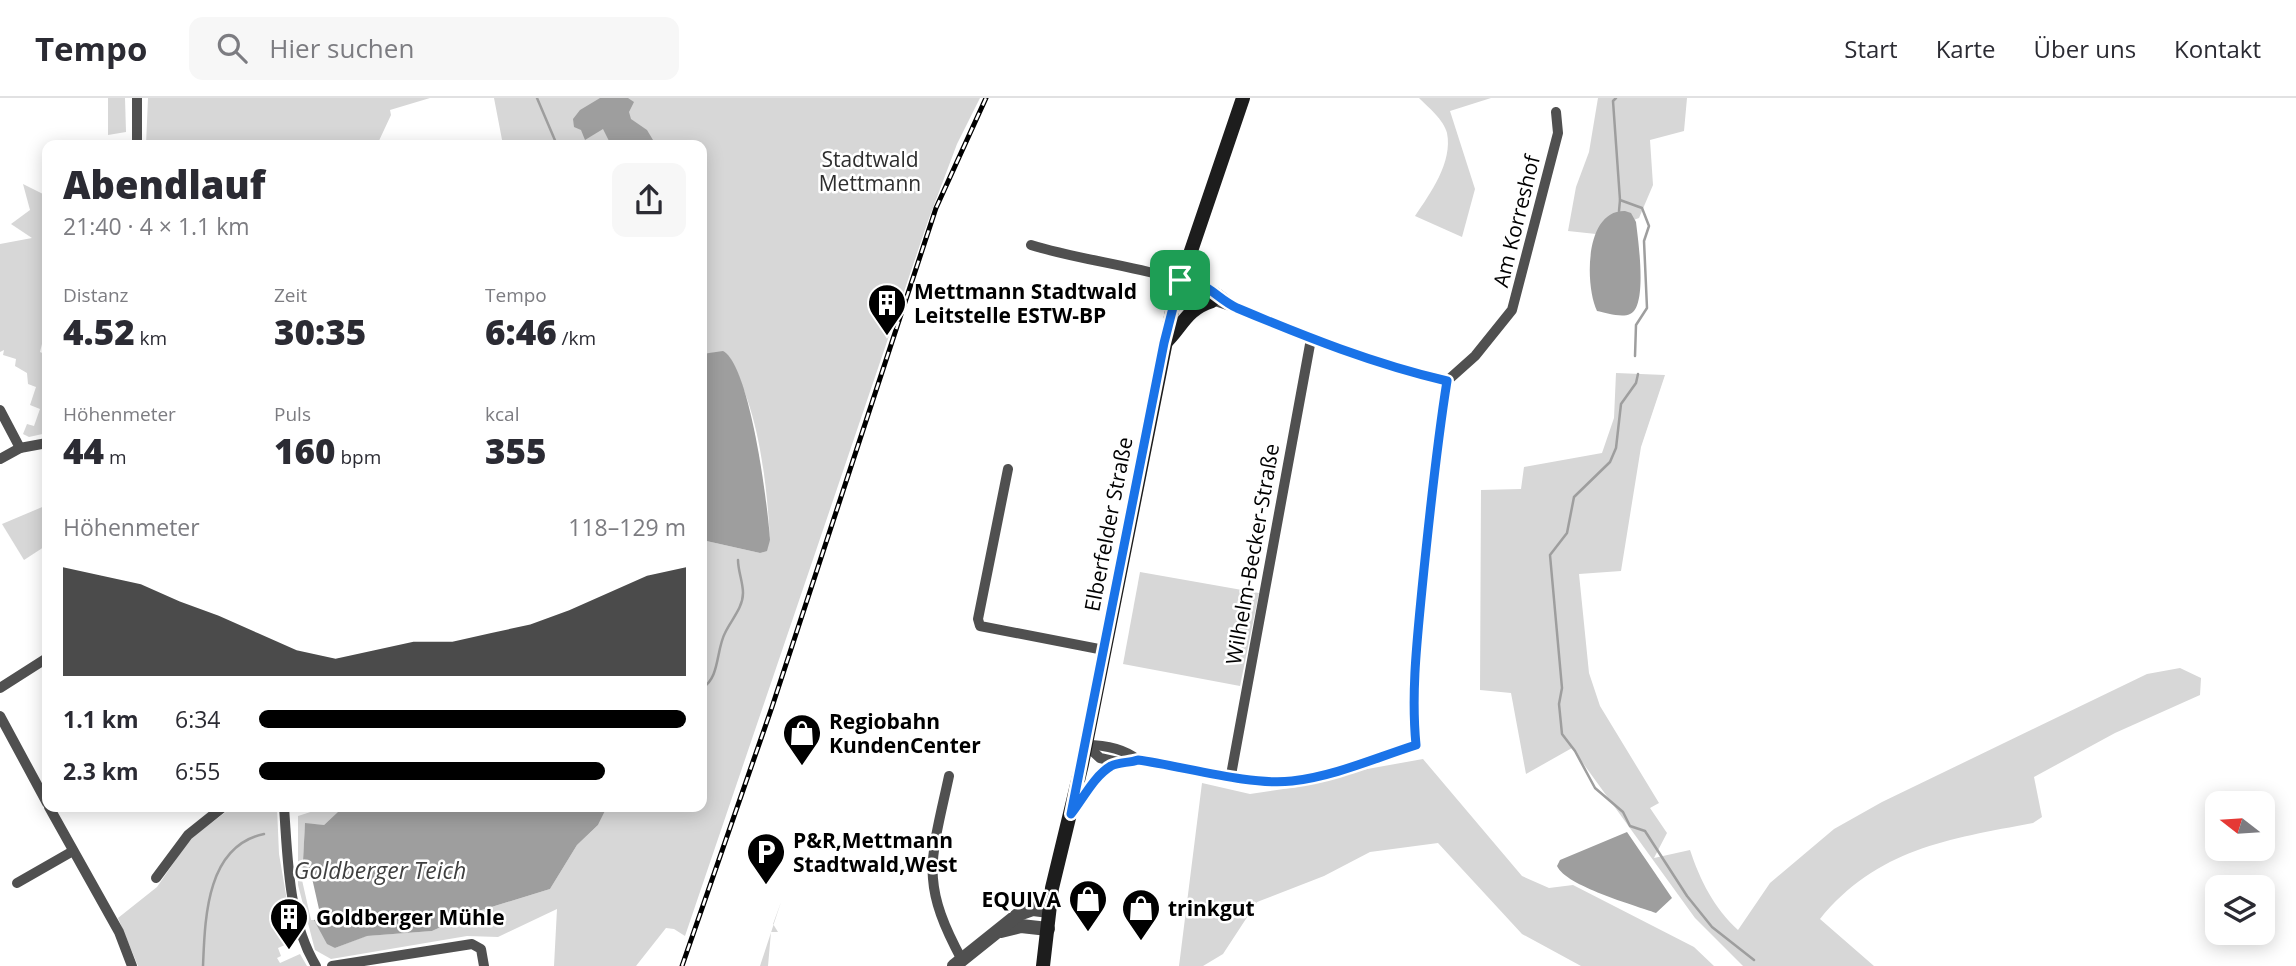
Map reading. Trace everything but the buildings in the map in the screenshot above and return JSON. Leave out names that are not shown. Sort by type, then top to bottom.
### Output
[{"type":"main road","name":"Elberfelder Straße","points":[[1043,966],[1049,911],[1086,745],[1164,343],[1180,280],[1243,98]]},
{"type":"main road","points":[[1164,343],[1179,330],[1191,310],[1212,301]]},
{"type":"street","points":[[136,140],[137,98]]},
{"type":"street","name":"Am Korreshof","points":[[1447,381],[1503,324],[1515,303],[1558,133],[1556,112]]},
{"type":"street","points":[[1031,245],[1151,271],[1180,280],[1198,281],[1233,306]]},
{"type":"street","points":[[1071,814],[1095,780],[1112,766],[1122,763],[1138,760],[1260,781],[1290,781],[1328,774],[1416,745],[1413,717],[1416,656],[1436,450],[1447,381],[1406,371],[1311,340],[1233,306],[1193,293],[1180,280]]},
{"type":"street","name":"Wilhelm-Becker-Straße","points":[[1231,775],[1311,340]]},
{"type":"street","points":[[0,410],[20,448]]},
{"type":"street","points":[[0,459],[20,448],[42,444]]},
{"type":"street","points":[[1008,469],[978,619],[980,626],[1104,650]]},
{"type":"street","points":[[0,688],[42,661]]},
{"type":"street","points":[[0,716],[4,732],[42,795]]},
{"type":"street","points":[[1086,745],[1103,745],[1129,752],[1138,760]]},
{"type":"street","points":[[1086,745],[1100,758],[1122,763]]},
{"type":"street","points":[[949,776],[933,851],[932,878],[942,924],[958,963],[1001,931],[1013,917],[1027,910],[1049,911]]},
{"type":"street","points":[[52,812],[118,932],[132,966]]},
{"type":"street","points":[[156,878],[188,835],[217,812]]},
{"type":"street","points":[[284,812],[286,859],[294,904],[305,944],[318,965]]},
{"type":"street","points":[[17,883],[74,851]]},
{"type":"street","points":[[1001,931],[1021,926],[1048,929]]},
{"type":"street","points":[[332,966],[472,944],[481,949],[484,966]]},
{"type":"green space","points":[[108,98],[125,98],[126,132],[108,135]]},
{"type":"green space","points":[[148,98],[430,98],[390,110],[391,115],[379,140],[146,140]]},
{"type":"green space","name":"Stadtwald Mettmann","points":[[494,98],[980,98],[957,144],[928,221],[685,936],[674,929],[666,928],[636,966],[554,966],[557,909],[498,937],[467,936],[331,959],[315,950],[298,885],[298,816],[310,812],[338,812],[324,825],[305,824],[302,880],[311,920],[314,920],[335,948],[366,936],[432,931],[472,913],[550,889],[577,845],[598,825],[604,812],[707,812],[707,541],[760,553],[770,540],[759,442],[745,392],[723,352],[707,354],[707,140],[502,140]]},
{"type":"green space","points":[[1419,98],[1491,98],[1450,111],[1475,189],[1462,237],[1415,216],[1439,177],[1448,144],[1443,123]]},
{"type":"green space","points":[[1598,98],[1687,98],[1684,131],[1650,140],[1653,185],[1639,218],[1596,234],[1568,231],[1576,187],[1589,152]]},
{"type":"green space","points":[[23,184],[42,194],[42,434],[29,437],[23,434],[27,424],[34,426],[40,409],[30,405],[36,387],[28,384],[27,373],[15,366],[16,359],[3,355],[4,350],[0,352],[0,244],[32,238],[11,224],[30,210]]},
{"type":"green space","points":[[1616,373],[1665,375],[1641,447],[1621,571],[1579,574],[1589,673],[1600,706],[1659,803],[1650,808],[1667,833],[1654,858],[1690,850],[1709,893],[1738,930],[1770,883],[1834,829],[1882,802],[2147,674],[2180,668],[2201,678],[2200,695],[2115,733],[2034,777],[2042,817],[2033,823],[1972,835],[1916,851],[1890,862],[1842,895],[1820,919],[1874,966],[1743,966],[1695,918],[1572,748],[1526,774],[1511,693],[1480,690],[1481,490],[1521,489],[1524,467],[1602,453],[1614,418]]},
{"type":"green space","points":[[42,507],[42,548],[24,560],[2,524]]},
{"type":"green space","points":[[1140,572],[1259,593],[1240,686],[1123,664]]},
{"type":"green space","points":[[1423,759],[1522,876],[1549,888],[1573,885],[1694,947],[1714,966],[1581,966],[1522,934],[1438,843],[1370,852],[1324,876],[1257,902],[1223,954],[1203,966],[1179,966],[1202,783],[1250,794],[1297,787],[1345,773]]},
{"type":"green space","points":[[226,812],[277,812],[279,854],[294,941],[278,948],[281,956],[277,958],[280,963],[300,954],[307,966],[138,966],[118,918],[157,887],[190,839]]},
{"type":"green space","points":[[771,933],[768,966],[760,966]]},
{"type":"water","points":[[600,98],[628,98],[634,102],[629,112],[631,119],[647,130],[653,140],[608,140],[603,129],[585,140],[581,130],[574,127],[573,119],[580,110]]},
{"type":"water","points":[[1625,211],[1631,213],[1636,222],[1640,286],[1636,309],[1627,315],[1618,315],[1597,311],[1591,285],[1591,251],[1602,223],[1612,214]]},
{"type":"water","points":[[723,351],[733,362],[749,408],[766,499],[770,540],[767,551],[760,553],[707,541],[707,353]]},
{"type":"water","name":"Goldberger Teich","points":[[338,812],[604,812],[598,825],[577,845],[550,889],[472,913],[432,931],[367,936],[335,948],[327,944],[314,920],[321,918],[312,878],[302,880],[305,823],[324,825]]},
{"type":"water","points":[[1627,832],[1672,898],[1656,913],[1586,888],[1573,881],[1557,866],[1560,860]]},
{"type":"waterway","points":[[537,98],[555,140]]},
{"type":"waterway","points":[[1616,98],[1613,101],[1620,200],[1642,208],[1649,226],[1644,241],[1647,308],[1636,325],[1635,356]]},
{"type":"waterway","points":[[1619,211],[1620,200]]},
{"type":"waterway","points":[[1638,374],[1636,383],[1621,404],[1616,448],[1610,462],[1574,497],[1567,533],[1550,555],[1562,688],[1559,704],[1562,734],[1575,751],[1595,788],[1623,812],[1630,826],[1645,831],[1687,896],[1712,927],[1754,960]]},
{"type":"waterway","points":[[707,684],[712,678],[727,628],[741,604],[743,589],[738,560]]},
{"type":"waterway","points":[[203,966],[208,907],[212,887],[220,869],[230,853],[245,841],[264,834]]},
{"type":"railway","points":[[682,966],[772,707],[936,208],[986,98]]},
{"type":"place","name":"Mettmann Stadtwald Leitstelle ESTW-BP","points":[[887,337]]},
{"type":"place","name":"Regiobahn KundenCenter","points":[[802,767]]},
{"type":"place","name":"P&R,Mettmann Stadtwald,West","points":[[766,886]]},
{"type":"place","name":"EQUIVA","points":[[1088,933]]},
{"type":"place","name":"trinkgut","points":[[1141,942]]},
{"type":"place","name":"Goldberger Mühle","points":[[289,951]]},
{"type":"route","points":[[1180,280],[1198,281],[1233,306],[1311,340],[1406,371],[1447,381],[1436,450],[1416,656],[1413,717],[1416,745],[1328,774],[1290,781],[1260,781],[1138,760],[1122,763],[1104,771],[1095,780],[1071,814],[1164,343],[1180,280]]}]
